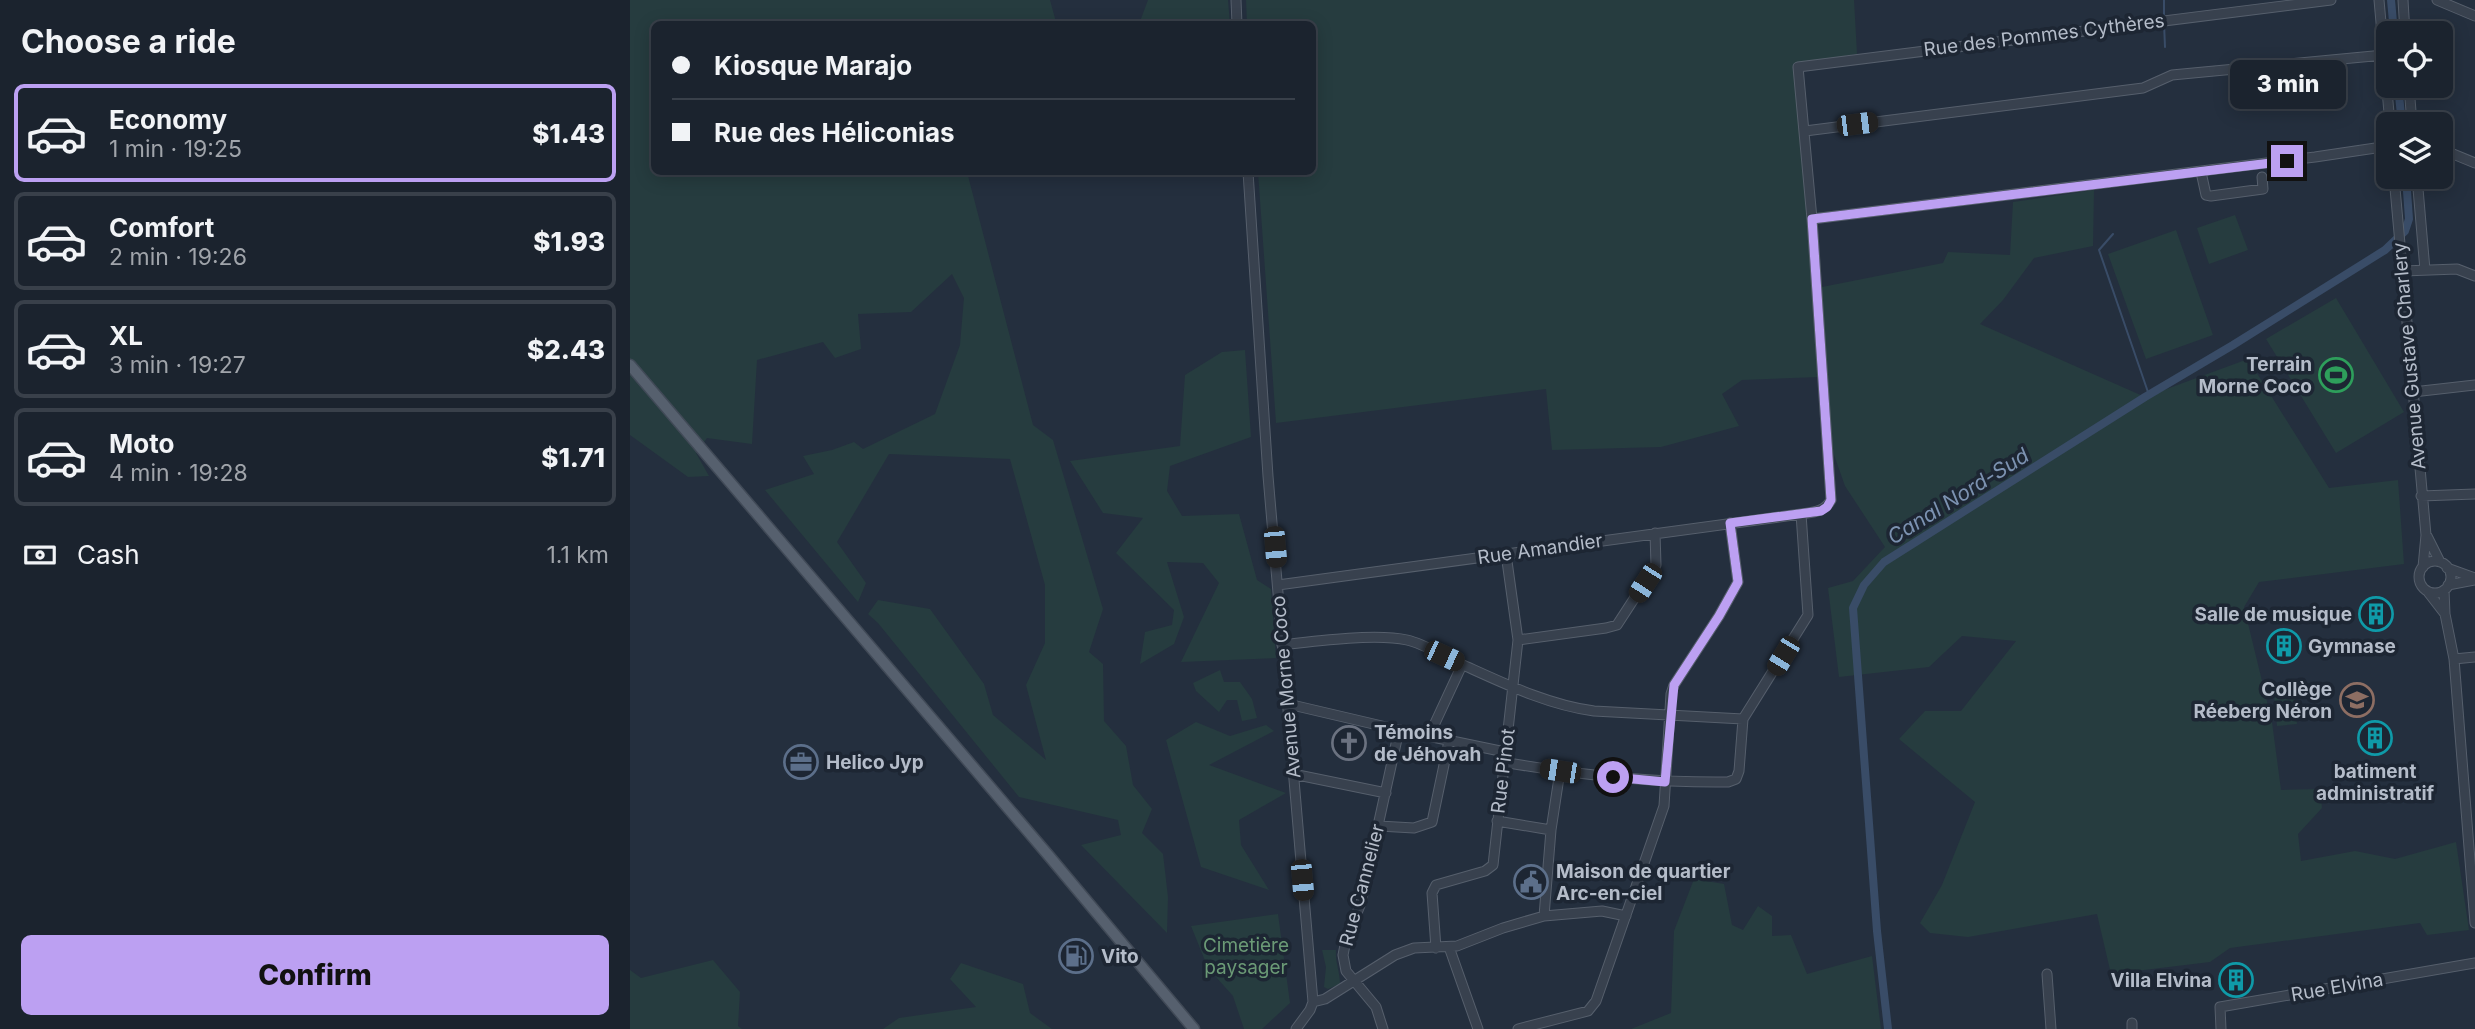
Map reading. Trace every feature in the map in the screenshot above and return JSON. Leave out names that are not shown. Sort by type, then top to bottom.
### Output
[{"type":"main road","points":[[630,365],[1194,1029]]},
{"type":"street","points":[[1236,0],[1237,21]]},
{"type":"street","name":"Rue des Pommes Cythères","points":[[1798,67],[2331,0]]},
{"type":"street","points":[[2379,0],[2381,21]]},
{"type":"street","points":[[2403,0],[2404,21]]},
{"type":"street","points":[[2437,0],[2475,16]]},
{"type":"street","points":[[1805,131],[2143,88],[2166,78],[2376,56]]},
{"type":"street","name":"Rue Amandier","points":[[1278,585],[1801,514],[1821,511],[1827,507],[1831,500],[1812,219],[1798,67]]},
{"type":"street","points":[[1812,219],[2170,176],[2376,148]]},
{"type":"street","points":[[2453,154],[2475,163]]},
{"type":"street","points":[[2201,172],[2204,192],[2211,196],[2263,189],[2262,177]]},
{"type":"street","name":"Avenue Morne Coco","points":[[1248,175],[1268,476],[1313,1002]]},
{"type":"street","name":"Avenue Gustave Charlery","points":[[2395,189],[2400,244],[2413,270]]},
{"type":"street","name":"Avenue Gustave Charlery","points":[[2416,189],[2413,392],[2426,535],[2423,567]]},
{"type":"street","points":[[2413,270],[2457,269],[2475,276]]},
{"type":"street","points":[[2413,392],[2475,385]]},
{"type":"street","points":[[2421,496],[2475,494]]},
{"type":"street","points":[[1503,762],[1665,782],[1728,782],[1736,779],[1743,719],[1808,615],[1801,514]]},
{"type":"street","points":[[1518,1029],[1588,1011],[1596,1001],[1664,806],[1674,685],[1738,582],[1730,523]]},
{"type":"street","points":[[1518,640],[1617,625],[1656,565],[1656,533]]},
{"type":"street","name":"Avenue Gustave Charlery","points":[[2426,535],[2443,565]]},
{"type":"street","name":"Rue Pinot","points":[[1436,948],[1432,893],[1436,885],[1485,871],[1493,865],[1518,640],[1506,554]]},
{"type":"street","points":[[2445,614],[2423,589],[2419,580],[2423,567],[2430,562],[2443,565],[2475,579]]},
{"type":"street","points":[[2443,565],[2450,576],[2446,587],[2445,614],[2454,659],[2475,923]]},
{"type":"street","points":[[2428,592],[2436,593],[2446,587],[2475,579]]},
{"type":"street","points":[[1282,645],[1346,639],[1409,640],[1462,665],[1569,708],[1743,719]]},
{"type":"street","points":[[2454,659],[2474,658]]},
{"type":"street","points":[[1429,736],[1462,665]]},
{"type":"street","points":[[1288,704],[1505,752]]},
{"type":"street","name":"Rue Cannelier","points":[[1383,1029],[1376,1007],[1346,971],[1343,955],[1361,903],[1399,730]]},
{"type":"street","points":[[1379,826],[1414,828],[1432,822],[1449,741]]},
{"type":"street","points":[[2464,771],[2475,770]]},
{"type":"street","points":[[1544,916],[1551,830],[1560,771]]},
{"type":"street","points":[[1293,774],[1386,793]]},
{"type":"street","points":[[1497,821],[1551,830]]},
{"type":"street","points":[[1296,1029],[1313,1002],[1325,999],[1395,955],[1414,948],[1449,947],[1544,916],[1602,911],[1626,916]]},
{"type":"street","points":[[1449,947],[1478,1029]]},
{"type":"street","name":"Rue Elvina","points":[[2221,1029],[2220,1007],[2475,963]]},
{"type":"street","points":[[2047,974],[2051,1029]]},
{"type":"green space","points":[[630,0],[1050,0],[1056,21],[651,21],[651,175],[968,175],[1033,425],[1053,440],[1103,609],[1089,652],[1103,664],[1104,721],[1126,746],[1133,785],[1152,809],[1142,833],[1163,854],[1168,897],[1167,933],[1081,845],[1121,835],[1118,820],[1019,797],[868,614],[878,600],[930,609],[984,684],[993,715],[1046,760],[1026,685],[1045,643],[1045,585],[1010,459],[889,454],[837,542],[866,583],[858,602],[765,490],[814,474],[803,456],[854,442],[863,449],[935,414],[960,345],[964,298],[952,274],[911,312],[858,314],[861,349],[835,358],[823,342],[757,360],[752,444],[707,438],[696,453],[709,476],[688,477],[630,435]]},
{"type":"green space","points":[[1148,0],[1228,0],[1230,21],[1140,21]]},
{"type":"green space","points":[[1246,0],[1854,0],[1857,54],[1797,64],[1812,289],[1943,263],[1948,252],[2010,255],[2013,202],[2094,190],[2093,246],[2034,258],[2003,300],[1980,324],[2145,397],[2248,359],[2329,488],[2398,480],[2404,564],[2259,582],[2244,607],[2272,722],[2281,790],[2320,789],[2322,808],[2298,834],[2301,861],[2355,851],[2395,859],[2456,842],[2469,930],[2427,935],[2420,923],[2230,948],[2210,962],[2111,974],[2097,914],[1968,937],[1930,933],[1920,923],[1942,885],[1975,802],[1899,739],[1925,711],[1961,711],[2016,641],[1962,636],[1929,667],[1839,677],[1828,588],[1853,581],[1885,547],[1845,486],[1827,435],[1820,377],[1742,380],[1722,394],[1739,426],[1661,447],[1552,450],[1546,389],[1276,423],[1258,175],[1316,175],[1316,21],[1247,21]]},
{"type":"green space","points":[[2235,215],[2248,250],[2209,264],[2197,228]]},
{"type":"green space","points":[[2176,230],[2213,335],[2146,359],[2108,254]]},
{"type":"green space","name":"Terrain Morne Coco","points":[[2336,298],[2404,412],[2336,453],[2266,339]]},
{"type":"green space","points":[[1245,350],[1251,437],[1170,466],[1167,491],[1182,516],[1239,514],[1257,580],[1271,589],[1276,658],[1181,662],[1219,583],[1203,563],[1167,562],[1184,617],[1174,644],[1140,664],[1145,632],[1172,625],[1174,610],[1116,553],[1143,518],[1103,513],[1070,461],[1180,446],[1185,375],[1222,352]]},
{"type":"green space","points":[[1220,670],[1224,682],[1240,682],[1252,699],[1257,718],[1242,721],[1237,700],[1227,700],[1219,712],[1196,691],[1193,683]]},
{"type":"green space","points":[[2294,682],[2297,724],[2277,726],[2273,684]]},
{"type":"green space","points":[[1196,722],[1230,736],[1266,725],[1274,731],[1209,765],[1286,793],[1239,820],[1241,845],[1269,890],[1201,867],[1166,740]]},
{"type":"green space","points":[[1694,879],[1724,884],[1732,925],[1743,930],[1758,906],[1772,916],[1772,936],[1791,935],[1807,974],[1872,956],[1881,1029],[1631,1029],[1671,1013],[1674,931]]},
{"type":"green space","name":"Cimetière paysager","points":[[1278,914],[1290,1003],[1262,1029],[1244,1029],[1233,996],[1208,968],[1191,926]]},
{"type":"green space","points":[[1322,950],[1336,950],[1340,984],[1328,989],[1324,987],[1326,967]]},
{"type":"green space","points":[[713,960],[740,992],[738,1026],[742,1029],[630,1029],[630,970],[641,978]]},
{"type":"green space","points":[[961,963],[1023,984],[1030,1013],[1052,1029],[883,1029],[899,1018],[976,1007],[950,979]]},
{"type":"waterway","points":[[2164,0],[2164,18]]},
{"type":"waterway","name":"Canal Nord-Sud","points":[[2391,0],[2393,21]]},
{"type":"waterway","points":[[2164,23],[2165,47]]},
{"type":"waterway","name":"Canal Nord-Sud","points":[[2399,98],[2401,112]]},
{"type":"waterway","name":"Canal Nord-Sud","points":[[1888,1029],[1877,931],[1853,608],[1864,585],[1884,562],[2385,250],[2405,231],[2409,219],[2407,189]]},
{"type":"waterway","points":[[2113,234],[2099,250],[2149,395]]},
{"type":"place","name":"Terrain Morne Coco","points":[[2336,375]]},
{"type":"place","name":"Salle de musique","points":[[2376,614]]},
{"type":"place","name":"Gymnase","points":[[2284,646]]},
{"type":"place","name":"Collège Réeberg Néron","points":[[2357,700]]},
{"type":"place","name":"batiment administratif","points":[[2375,738]]},
{"type":"place","name":"Témoins de Jéhovah","points":[[1349,743]]},
{"type":"place","name":"Helico Jyp","points":[[801,762]]},
{"type":"place","name":"Maison de quartier Arc-en-ciel","points":[[1531,882]]},
{"type":"place","name":"Vito","points":[[1076,956]]},
{"type":"place","name":"Villa Elvina","points":[[2236,980]]},
{"type":"route","points":[[1613,777],[1665,782],[1671,694],[1674,685],[1738,582],[1730,523],[1821,511],[1831,500],[1812,219],[2287,161]]}]
